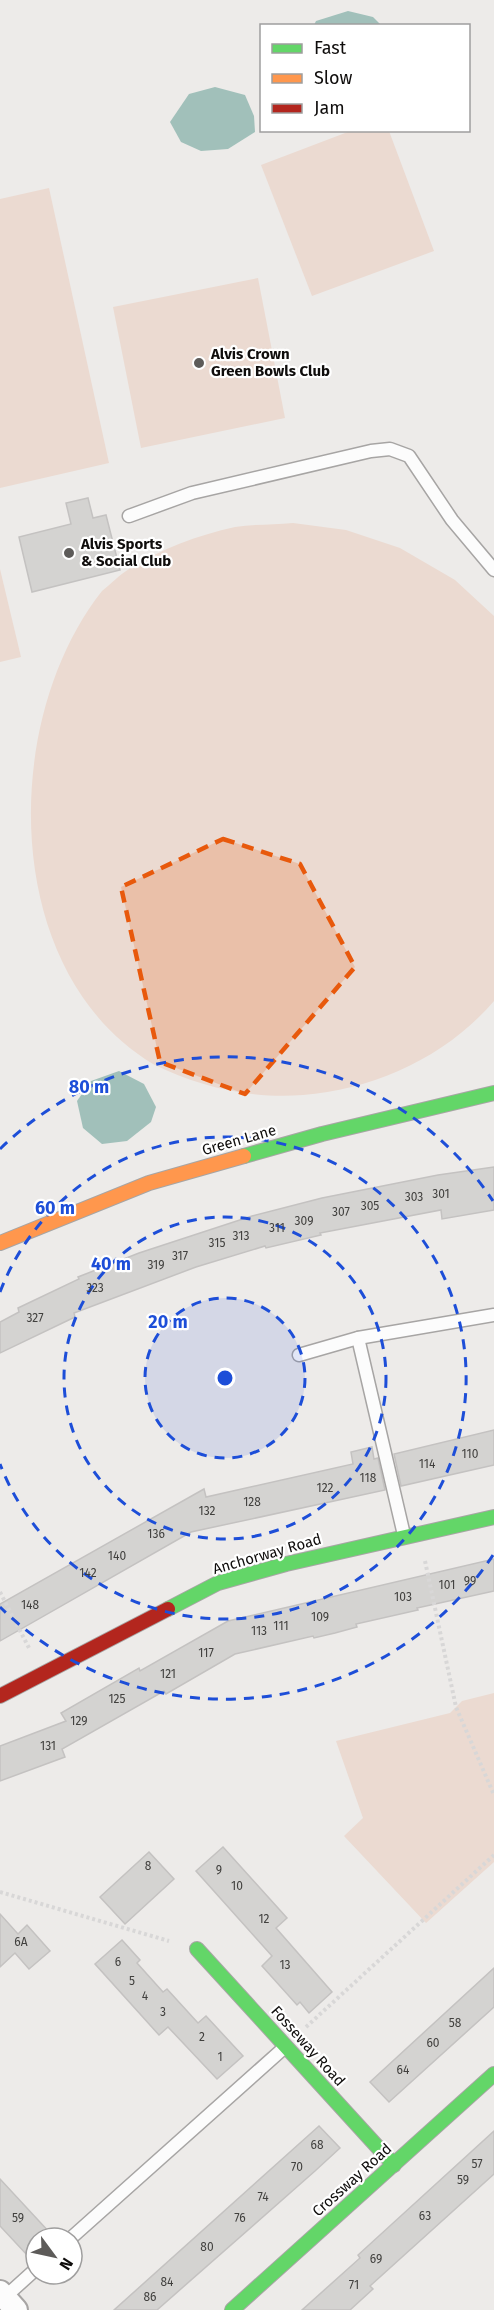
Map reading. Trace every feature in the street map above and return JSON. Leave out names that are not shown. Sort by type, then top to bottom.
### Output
[{"type":"street","name":"Green Lane","points":[[0,1243],[148,1183],[322,1134],[494,1093]]},
{"type":"street","name":"Anchorway Road","points":[[0,1696],[44,1675],[158,1612],[218,1583],[286,1564],[494,1516]]},
{"type":"street","name":"Fosseway Road","points":[[197,1949],[393,2165]]},
{"type":"street","name":"Crossway Road","points":[[232,2310],[494,2074]]},
{"type":"lane","points":[[129,516],[192,494],[371,451],[390,449],[409,456],[452,520],[494,570]]},
{"type":"lane","points":[[299,1355],[358,1338],[494,1315]]},
{"type":"lane","points":[[358,1338],[404,1537]]},
{"type":"lane","points":[[84,2226],[285,2046]]},
{"type":"lane","points":[[7,2300],[24,2282]]},
{"type":"path","points":[[419,1534],[456,1707],[494,1795]]},
{"type":"path","points":[[0,1593],[44,1675]]},
{"type":"path","points":[[285,2046],[494,1855]]},
{"type":"path","points":[[0,1892],[197,1949]]},
{"type":"highlighted area","points":[[223,839],[300,864],[355,967],[245,1094],[160,1062],[121,887]]},
{"type":"shaded area","points":[[348,132],[389,132],[434,251],[312,296],[261,165]]},
{"type":"shaded area","points":[[49,188],[109,463],[0,488],[0,199]]},
{"type":"shaded area","name":"Alvis Crown Green Bowls Club","points":[[258,278],[285,418],[141,448],[113,307]]},
{"type":"shaded area","points":[[293,523],[346,530],[400,548],[455,580],[494,616],[494,1001],[454,1038],[407,1067],[356,1086],[330,1092],[284,1096],[226,1090],[171,1072],[153,1064],[103,1023],[66,969],[43,908],[32,841],[33,773],[45,706],[69,645],[102,591],[141,562],[167,549],[207,534],[249,525]]},
{"type":"shaded area","points":[[0,569],[21,657],[0,662]]},
{"type":"shaded area","points":[[494,1693],[494,1862],[426,1923],[344,1836],[363,1818],[336,1741],[450,1713],[462,1701]]},
{"type":"water","points":[[348,11],[373,17],[380,24],[314,24],[316,21]]},
{"type":"water","points":[[215,87],[245,95],[254,116],[255,132],[228,149],[201,151],[181,142],[170,122],[189,94]]},
{"type":"water","points":[[119,1071],[144,1084],[156,1107],[151,1122],[127,1141],[102,1144],[83,1128],[77,1101],[91,1081]]},
{"type":"building","name":"Alvis Sports & Social Club","points":[[88,498],[93,518],[106,515],[120,570],[32,592],[19,537],[71,524],[66,503]]},
{"type":"building","points":[[494,1167],[494,1210],[442,1219],[441,1210],[320,1233],[321,1235],[266,1248],[265,1246],[196,1267],[74,1313],[75,1317],[0,1353],[0,1322],[19,1312],[18,1308],[79,1279],[78,1277],[139,1253],[252,1216],[322,1198],[438,1175]]},
{"type":"building","points":[[494,1430],[494,1465],[401,1486],[394,1454]]},
{"type":"building","points":[[372,1447],[374,1459],[378,1458],[385,1490],[191,1532],[0,1641],[0,1604],[204,1489],[206,1497],[353,1464],[351,1452]]},
{"type":"building","points":[[494,1559],[494,1591],[356,1624],[357,1627],[335,1633],[235,1654],[166,1694],[164,1691],[62,1749],[65,1757],[0,1781],[0,1746],[66,1721],[61,1713],[228,1621]]},
{"type":"building","points":[[223,1847],[287,1918],[276,1928],[332,1992],[309,2013],[300,2002],[297,2005],[262,1966],[272,1956],[196,1871]]},
{"type":"building","points":[[149,1852],[174,1879],[125,1924],[100,1897]]},
{"type":"building","points":[[0,1914],[18,1934],[27,1925],[50,1951],[29,1969],[15,1953],[0,1967]]},
{"type":"building","points":[[122,1940],[140,1960],[137,1963],[163,1992],[167,1989],[198,2023],[206,2016],[243,2056],[217,2079],[168,2027],[159,2035],[95,1964]]},
{"type":"building","points":[[494,1968],[494,2007],[389,2102],[370,2082]]},
{"type":"building","points":[[319,2126],[340,2148],[315,2171],[157,2310],[114,2310]]},
{"type":"building","points":[[494,2131],[494,2174],[370,2286],[373,2289],[350,2310],[302,2310],[360,2258],[358,2255]]},
{"type":"building","points":[[0,2179],[44,2226],[24,2226],[24,2252],[0,2226]]},
{"type":"traffic: fast","points":[[244,1156],[322,1134],[494,1093]]},
{"type":"traffic: fast","points":[[168,1609],[218,1583],[286,1564],[494,1517]]},
{"type":"traffic: fast","points":[[197,1949],[394,2165]]},
{"type":"traffic: fast","points":[[232,2310],[494,2074]]},
{"type":"traffic: slow","points":[[0,1243],[149,1183],[244,1156]]},
{"type":"traffic: jam","points":[[0,1696],[168,1609]]},
{"type":"place","name":"Alvis Crown Green Bowls Club","points":[[199,363]]},
{"type":"place","name":"Alvis Sports & Social Club","points":[[69,553]]}]
